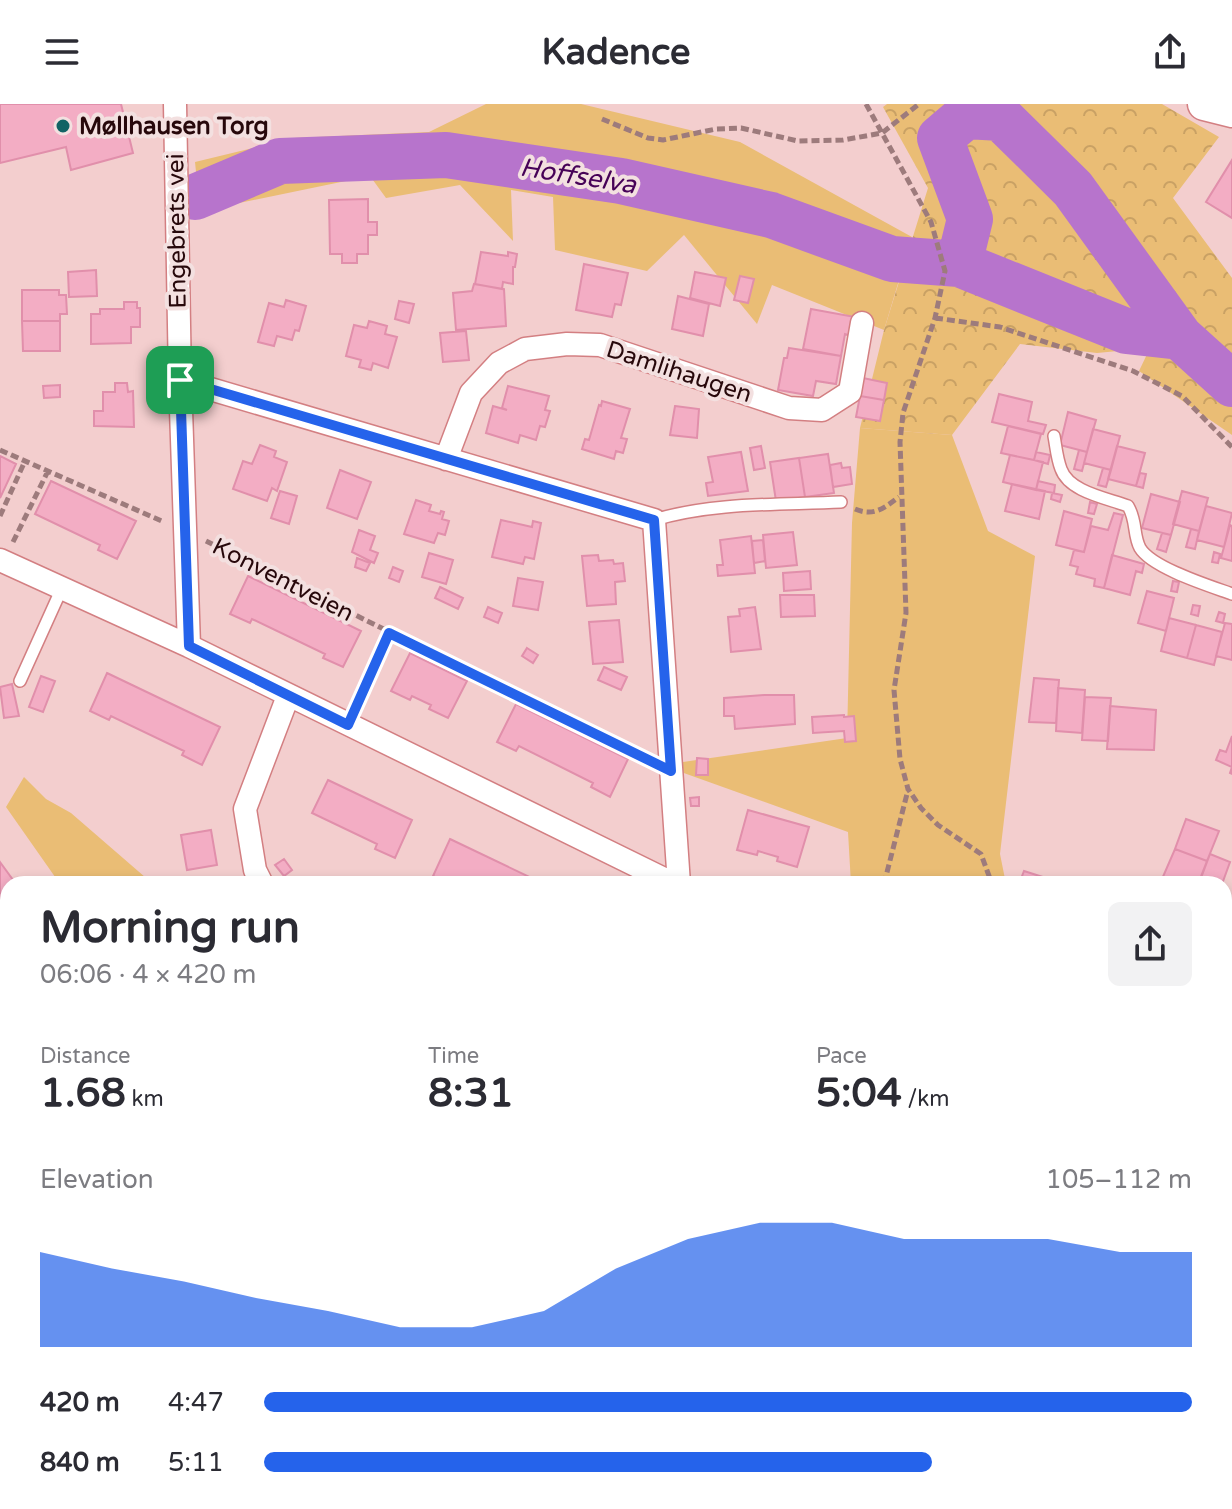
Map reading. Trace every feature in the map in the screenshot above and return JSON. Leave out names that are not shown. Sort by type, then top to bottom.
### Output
[{"type":"street","name":"Engebrets vei","points":[[175,104],[189,646]]},
{"type":"street","points":[[1204,104],[1232,111]]},
{"type":"street","name":"Damlihaugen","points":[[446,459],[471,393],[499,363],[525,349],[567,344],[600,345],[789,408],[822,410],[850,392],[862,323]]},
{"type":"street","points":[[180,380],[654,520],[676,876]]},
{"type":"street","points":[[2,561],[189,646],[659,876]]},
{"type":"street","points":[[258,876],[245,809],[288,696]]},
{"type":"lane","points":[[1054,436],[1061,471],[1070,482],[1085,491],[1128,506],[1136,519],[1140,548],[1151,560],[1232,594]]},
{"type":"lane","points":[[654,520],[678,512],[717,508],[841,502]]},
{"type":"lane","points":[[20,681],[62,588]]},
{"type":"path","points":[[866,104],[931,222],[945,271],[936,316],[903,413],[900,442],[906,613],[894,690],[900,759],[908,789],[938,825],[981,854],[989,876]]},
{"type":"path","points":[[602,119],[648,138],[663,140],[716,129],[741,128],[798,141],[843,140],[882,133],[919,104]]},
{"type":"path","points":[[936,316],[1000,327],[1133,371],[1182,396],[1232,447]]},
{"type":"path","name":"Konventveien","points":[[0,450],[222,547],[389,633],[671,771]]},
{"type":"path","points":[[0,516],[25,461]]},
{"type":"path","points":[[2,561],[48,471]]},
{"type":"path","points":[[841,502],[870,514],[900,497]]},
{"type":"path","points":[[348,725],[389,633]]},
{"type":"path","points":[[886,876],[908,789]]},
{"type":"green space","points":[[486,104],[581,104],[740,142],[912,237],[884,330],[772,285],[757,324],[684,235],[647,271],[555,250],[553,197],[511,190],[513,241],[460,185],[386,198],[370,176],[200,211],[195,162],[294,138],[429,132]]},
{"type":"green space","points":[[887,104],[1162,104],[1219,137],[1173,198],[1232,278],[1232,435],[1139,371],[1150,348],[1097,353],[1020,344],[952,435],[860,428],[884,330],[928,188],[883,107]]},
{"type":"green space","points":[[860,428],[952,435],[988,531],[1035,556],[1000,854],[1004,876],[851,876],[848,832],[681,772],[683,762],[847,738],[852,523]]},
{"type":"green space","points":[[24,777],[46,799],[71,813],[144,876],[54,876],[6,807]]},
{"type":"building","name":"Møllhausen Torg","points":[[0,104],[121,104],[133,153],[71,170],[66,147],[0,163]]},
{"type":"building","points":[[1232,160],[1232,218],[1206,202]]},
{"type":"building","points":[[368,199],[368,222],[377,222],[377,235],[368,235],[368,254],[357,254],[357,263],[342,263],[342,254],[330,254],[329,200]]},
{"type":"building","points":[[481,252],[508,256],[508,252],[517,254],[513,284],[503,282],[502,289],[475,284]]},
{"type":"building","points":[[584,264],[628,273],[621,305],[615,304],[612,317],[576,310]]},
{"type":"building","points":[[96,270],[97,296],[69,297],[68,272]]},
{"type":"building","points":[[695,272],[726,278],[720,306],[690,298]]},
{"type":"building","points":[[740,276],[754,279],[748,303],[734,300]]},
{"type":"building","points":[[474,284],[504,289],[506,326],[456,330],[453,293],[472,291]]},
{"type":"building","points":[[22,290],[59,290],[59,295],[66,295],[67,314],[60,314],[60,321],[22,321]]},
{"type":"building","points":[[678,296],[709,304],[703,336],[672,329]]},
{"type":"building","points":[[286,300],[306,306],[299,331],[295,330],[292,340],[277,336],[274,346],[258,342],[269,303],[284,307]]},
{"type":"building","points":[[399,301],[414,304],[409,323],[395,319]]},
{"type":"building","points":[[124,302],[137,302],[137,308],[140,308],[140,327],[131,327],[131,343],[91,344],[91,314],[100,314],[100,309],[124,309]]},
{"type":"building","points":[[811,309],[855,317],[851,336],[845,334],[841,356],[803,349]]},
{"type":"building","points":[[22,321],[60,321],[60,351],[23,351]]},
{"type":"building","points":[[369,321],[387,326],[385,334],[397,337],[388,368],[373,363],[371,370],[359,367],[361,360],[346,356],[354,325],[367,328]]},
{"type":"building","points":[[466,331],[469,360],[443,362],[440,333]]},
{"type":"building","points":[[789,348],[841,356],[836,384],[816,381],[813,396],[778,390]]},
{"type":"building","points":[[863,378],[887,383],[884,400],[860,396]]},
{"type":"building","points":[[115,383],[127,383],[128,392],[133,391],[134,427],[94,426],[94,411],[103,411],[103,392],[115,392]]},
{"type":"building","points":[[60,385],[60,397],[44,398],[43,386]]},
{"type":"building","points":[[508,386],[549,396],[545,410],[550,411],[545,427],[540,426],[536,440],[520,435],[518,443],[486,433],[493,406],[507,410],[502,408]]},
{"type":"building","points":[[999,394],[1032,402],[1028,421],[1046,425],[1043,434],[992,422]]},
{"type":"building","points":[[860,396],[884,400],[880,421],[856,417]]},
{"type":"building","points":[[602,401],[630,409],[621,438],[627,439],[623,453],[616,451],[614,459],[582,449],[585,439],[589,440]]},
{"type":"building","points":[[675,406],[699,409],[697,438],[670,435]]},
{"type":"building","points":[[1068,412],[1096,420],[1087,452],[1060,445]]},
{"type":"building","points":[[1008,426],[1041,434],[1034,460],[1001,453]]},
{"type":"building","points":[[1093,429],[1120,436],[1111,470],[1084,463]]},
{"type":"building","points":[[260,445],[276,451],[274,457],[287,462],[277,491],[272,488],[267,501],[233,489],[243,461],[252,464]]},
{"type":"building","points":[[761,446],[765,468],[754,470],[750,448]]},
{"type":"building","points":[[1117,446],[1145,453],[1136,486],[1108,479]]},
{"type":"building","points":[[1079,450],[1087,452],[1082,471],[1074,469]]},
{"type":"building","points":[[741,452],[748,491],[708,496],[706,483],[713,482],[708,457]]},
{"type":"building","points":[[1036,452],[1050,455],[1048,464],[1034,460]]},
{"type":"building","points":[[828,454],[834,493],[805,497],[799,458]]},
{"type":"building","points":[[1010,455],[1043,462],[1036,490],[1003,482]]},
{"type":"building","points":[[0,456],[16,464],[0,498]]},
{"type":"building","points":[[799,458],[805,497],[776,501],[770,462]]},
{"type":"building","points":[[841,463],[842,468],[850,467],[852,484],[833,487],[830,465]]},
{"type":"building","points":[[1103,468],[1111,470],[1106,487],[1098,485]]},
{"type":"building","points":[[340,470],[371,482],[357,519],[327,508]]},
{"type":"building","points":[[1140,473],[1146,474],[1143,488],[1136,486]]},
{"type":"building","points":[[51,481],[136,521],[117,559],[98,550],[100,545],[35,514]]},
{"type":"building","points":[[1038,481],[1055,485],[1054,493],[1036,490]]},
{"type":"building","points":[[1012,484],[1045,491],[1039,519],[1005,511]]},
{"type":"building","points":[[280,491],[297,496],[289,524],[271,518]]},
{"type":"building","points":[[1182,491],[1208,498],[1199,531],[1173,524]]},
{"type":"building","points":[[1052,493],[1062,495],[1060,502],[1051,499]]},
{"type":"building","points":[[1151,494],[1180,502],[1171,535],[1142,528]]},
{"type":"building","points":[[416,500],[431,505],[429,511],[444,512],[442,519],[449,521],[445,535],[438,533],[434,543],[404,534]]},
{"type":"building","points":[[1090,502],[1097,504],[1094,514],[1088,513]]},
{"type":"building","points":[[1206,506],[1232,513],[1224,547],[1197,540]]},
{"type":"building","points":[[1064,511],[1092,519],[1084,552],[1056,545]]},
{"type":"building","points":[[1114,513],[1123,515],[1104,588],[1094,586],[1095,579],[1076,574],[1078,567],[1070,565],[1074,550],[1084,552],[1091,526],[1108,530]]},
{"type":"building","points":[[501,520],[532,527],[533,521],[541,523],[534,559],[525,557],[523,564],[492,557]]},
{"type":"building","points":[[1232,526],[1232,561],[1221,558]]},
{"type":"building","points":[[1191,529],[1199,531],[1195,549],[1186,547]]},
{"type":"building","points":[[359,530],[375,536],[370,550],[378,553],[374,563],[352,552]]},
{"type":"building","points":[[793,532],[797,565],[766,568],[763,535]]},
{"type":"building","points":[[1162,533],[1171,535],[1166,552],[1157,549]]},
{"type":"building","points":[[751,536],[755,573],[718,576],[717,565],[723,565],[720,540]]},
{"type":"building","points":[[763,540],[765,561],[754,563],[752,541]]},
{"type":"building","points":[[1214,552],[1220,554],[1218,563],[1212,562]]},
{"type":"building","points":[[429,553],[453,560],[446,584],[422,577]]},
{"type":"building","points":[[598,555],[599,561],[623,563],[625,581],[615,582],[616,604],[587,606],[582,556]]},
{"type":"building","points":[[1112,555],[1144,564],[1142,573],[1136,571],[1130,595],[1104,588]]},
{"type":"building","points":[[357,558],[370,563],[366,571],[355,567]]},
{"type":"building","points":[[393,567],[403,571],[399,582],[389,578]]},
{"type":"building","points":[[810,571],[811,589],[784,591],[783,573]]},
{"type":"building","points":[[248,576],[361,631],[343,667],[323,658],[325,654],[252,619],[250,623],[230,614]]},
{"type":"building","points":[[518,578],[543,582],[538,610],[513,606]]},
{"type":"building","points":[[1173,581],[1179,582],[1177,592],[1171,591]]},
{"type":"building","points":[[440,587],[463,598],[458,609],[435,598]]},
{"type":"building","points":[[1147,591],[1174,598],[1166,631],[1138,623]]},
{"type":"building","points":[[780,595],[814,595],[815,616],[781,617]]},
{"type":"building","points":[[1193,605],[1200,606],[1198,616],[1191,614]]},
{"type":"building","points":[[488,607],[502,613],[498,623],[484,617]]},
{"type":"building","points":[[755,607],[761,649],[731,652],[728,617],[740,616],[739,609]]},
{"type":"building","points":[[1219,612],[1225,614],[1223,623],[1216,621]]},
{"type":"building","points":[[1169,618],[1196,625],[1187,658],[1161,651]]},
{"type":"building","points":[[619,620],[623,662],[593,664],[589,622]]},
{"type":"building","points":[[1225,623],[1232,624],[1232,660],[1216,656]]},
{"type":"building","points":[[1196,625],[1222,632],[1214,665],[1187,658]]},
{"type":"building","points":[[527,648],[538,655],[533,663],[522,656]]},
{"type":"building","points":[[410,653],[467,681],[448,718],[412,696],[410,700],[391,691]]},
{"type":"building","points":[[604,667],[627,677],[621,690],[598,680]]},
{"type":"building","points":[[107,673],[220,727],[202,765],[182,755],[184,751],[111,716],[109,720],[90,711]]},
{"type":"building","points":[[41,676],[55,681],[43,712],[29,707]]},
{"type":"building","points":[[1034,678],[1059,680],[1056,723],[1029,722]]},
{"type":"building","points":[[12,684],[19,716],[4,718],[0,687]]},
{"type":"building","points":[[1058,688],[1085,690],[1082,733],[1056,731]]},
{"type":"building","points":[[794,695],[795,724],[735,729],[734,716],[724,716],[724,698]]},
{"type":"building","points":[[1085,697],[1111,698],[1108,741],[1082,740]]},
{"type":"building","points":[[516,704],[628,759],[610,797],[591,787],[593,783],[519,746],[516,751],[497,742]]},
{"type":"building","points":[[1110,706],[1156,710],[1154,750],[1107,749]]},
{"type":"building","points":[[854,716],[856,741],[845,742],[844,731],[813,733],[812,717]]},
{"type":"building","points":[[1232,736],[1232,767],[1216,760],[1220,750],[1226,752]]},
{"type":"building","points":[[697,758],[708,759],[708,775],[696,775]]},
{"type":"building","points":[[328,780],[412,820],[395,858],[375,849],[377,844],[312,813]]},
{"type":"building","points":[[699,797],[699,806],[691,806],[690,798]]},
{"type":"building","points":[[748,810],[809,827],[797,867],[758,851],[757,855],[737,850]]},
{"type":"building","points":[[1186,819],[1219,831],[1207,861],[1175,849]]},
{"type":"building","points":[[211,830],[217,865],[187,870],[181,835]]},
{"type":"building","points":[[450,839],[527,876],[433,876]]},
{"type":"building","points":[[1175,849],[1207,861],[1201,876],[1163,876]]},
{"type":"building","points":[[1210,854],[1230,862],[1225,876],[1202,876]]},
{"type":"building","points":[[284,859],[292,870],[284,876],[275,865]]},
{"type":"building","points":[[0,862],[10,876],[0,876]]},
{"type":"building","points":[[1024,871],[1040,876],[1022,876]]},
{"type":"waterway","name":"Hoffselva","points":[[195,197],[280,161],[446,155],[621,181],[771,215],[892,259],[959,264],[970,219],[940,138],[966,116],[1001,118],[1073,189],[1180,337],[1232,384]]},
{"type":"waterway","name":"Hoffselva","points":[[959,264],[1126,331],[1180,337]]},
{"type":"place","name":"Møllhausen Torg","points":[[63,126]]},
{"type":"route","points":[[180,380],[654,520],[671,771],[389,633],[348,725],[189,646],[180,380]]}]
